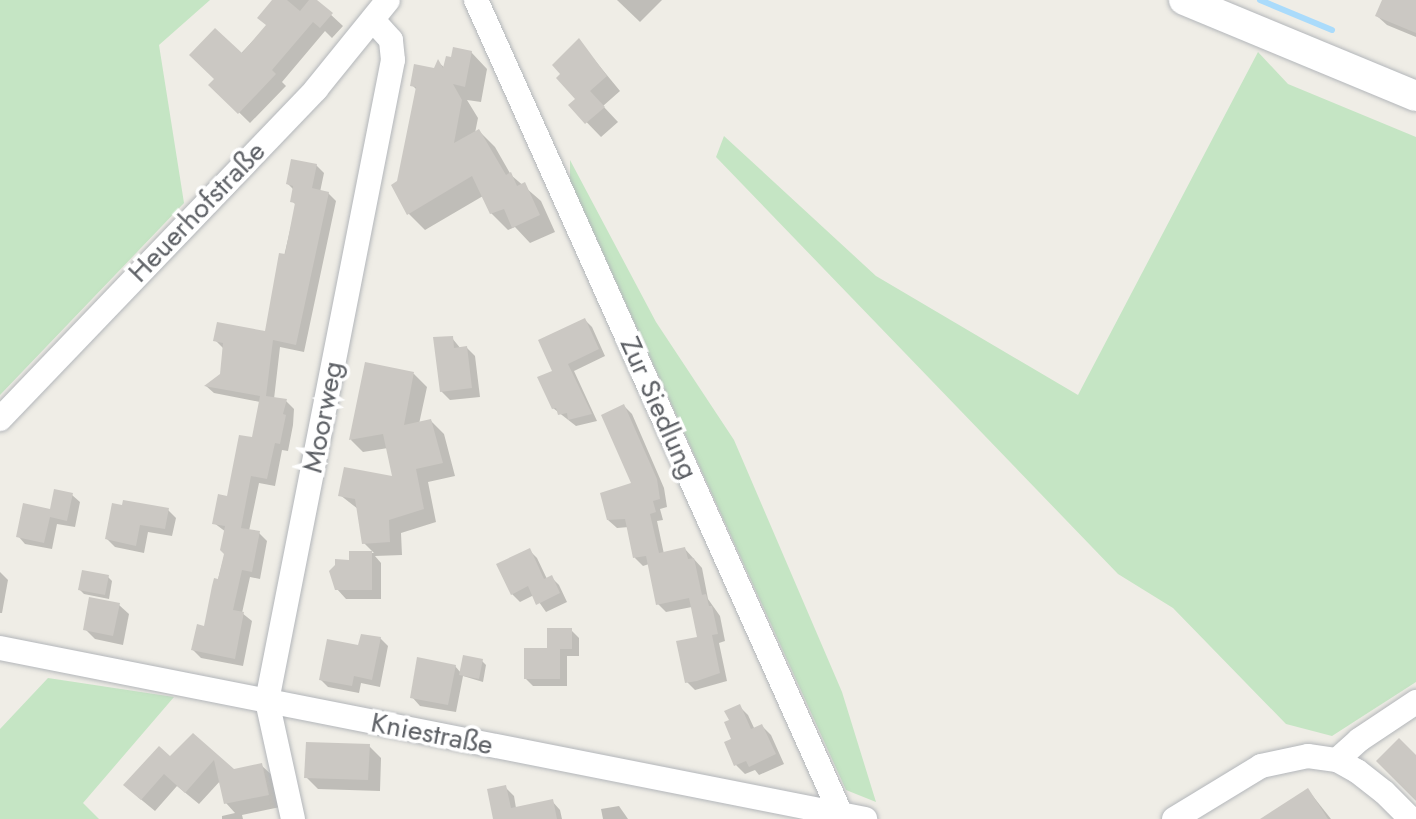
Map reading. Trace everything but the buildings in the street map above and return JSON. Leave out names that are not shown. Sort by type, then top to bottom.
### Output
[{"type":"street","name":"Heuerhofstraße","points":[[0,419],[316,89],[388,0]]},
{"type":"street","name":"Zur Siedlung","points":[[476,0],[850,818]]},
{"type":"street","points":[[1184,0],[1416,96]]},
{"type":"street","name":"Moorweg","points":[[293,819],[267,701],[393,60],[391,40],[373,20]]},
{"type":"street","name":"Kniestraße","points":[[0,648],[850,818]]},
{"type":"street","points":[[1337,760],[1359,740],[1416,702]]},
{"type":"street","points":[[1174,819],[1261,766],[1308,756],[1337,760],[1384,792],[1411,819]]},
{"type":"green space","points":[[0,0],[210,0],[159,45],[184,203],[0,395]]},
{"type":"green space","points":[[1258,52],[1288,84],[1416,137],[1416,682],[1332,736],[1286,724],[1173,608],[1118,574],[716,157],[724,136],[876,276],[1078,395]]},
{"type":"green space","points":[[570,160],[656,322],[734,440],[842,692],[876,802],[846,790],[570,180]]},
{"type":"green space","points":[[48,678],[174,697],[83,803],[99,819],[0,819],[0,729]]},
{"type":"waterway","points":[[1260,0],[1332,30]]}]
